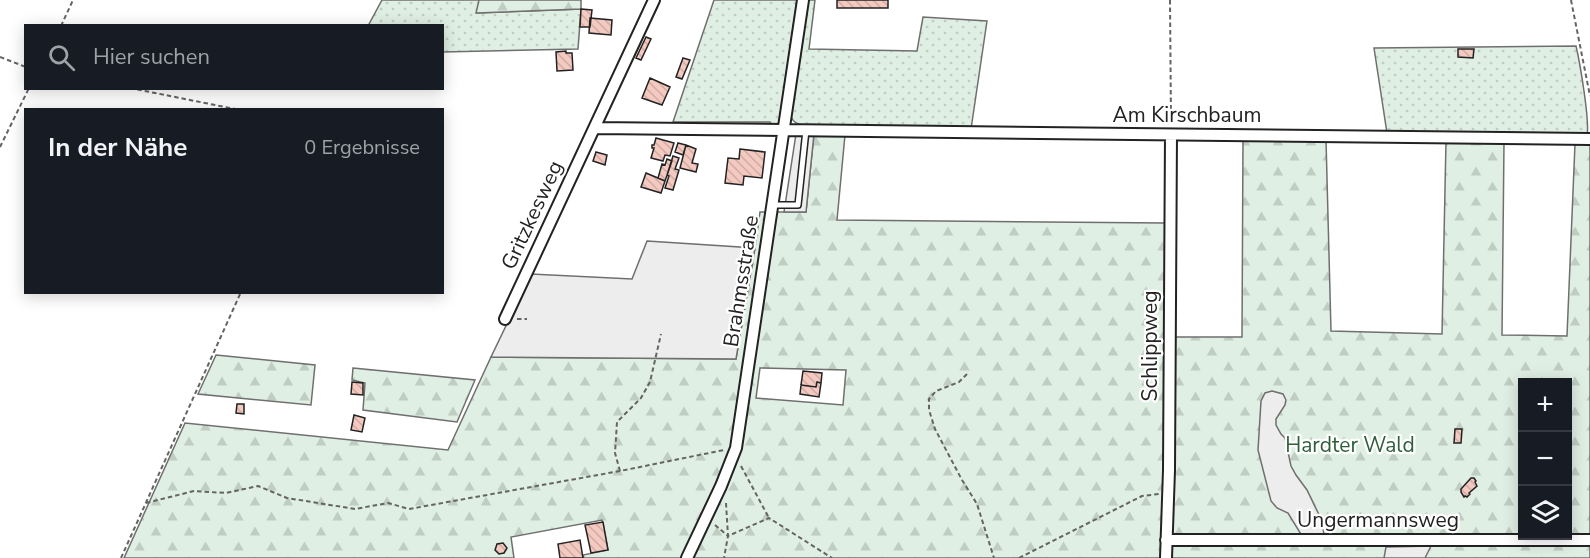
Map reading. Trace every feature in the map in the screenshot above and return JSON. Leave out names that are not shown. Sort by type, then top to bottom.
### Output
[{"type":"street","name":"Gritzkesweg","points":[[505,319],[654,0]]},
{"type":"street","name":"Brahmsstraße","points":[[687,558],[735,451],[803,0]]},
{"type":"street","points":[[595,128],[783,130]]},
{"type":"street","name":"Am Kirschbaum","points":[[783,130],[1590,139]]},
{"type":"street","name":"Schlippweg","points":[[1166,558],[1171,135]]},
{"type":"street","name":"Ungermannsweg","points":[[1166,540],[1590,540]]},
{"type":"lane","points":[[772,205],[798,205],[806,130]]},
{"type":"path","points":[[62,24],[73,0]]},
{"type":"path","points":[[1170,0],[1171,135]]},
{"type":"path","points":[[1571,0],[1590,96]]},
{"type":"path","points":[[0,57],[24,66]]},
{"type":"path","points":[[0,147],[28,90]]},
{"type":"path","points":[[140,90],[230,108]]},
{"type":"path","points":[[121,558],[240,294]]},
{"type":"path","points":[[620,471],[615,453],[617,422],[641,398],[650,382],[661,334]]},
{"type":"path","points":[[967,374],[959,382],[936,391],[929,399],[928,410],[935,429],[977,504],[994,558]]},
{"type":"path","points":[[146,503],[194,491],[226,493],[258,486],[287,498],[355,509],[388,503],[409,509],[735,451],[769,518],[832,558]]},
{"type":"path","points":[[737,476],[741,466]]},
{"type":"path","points":[[1019,558],[1142,496],[1168,494]]},
{"type":"path","points":[[724,558],[728,536],[725,505],[730,495]]},
{"type":"path","points":[[706,517],[728,536]]},
{"type":"path","points":[[728,536],[769,518]]},
{"type":"green space","points":[[382,0],[479,0],[477,13],[581,9],[578,49],[444,52],[444,24],[369,24]]},
{"type":"green space","points":[[479,0],[581,0],[581,9],[476,13]]},
{"type":"green space","points":[[714,0],[797,0],[779,123],[771,126],[770,122],[673,122]]},
{"type":"green space","points":[[807,0],[815,0],[809,49],[917,51],[923,17],[987,21],[971,129],[806,126],[794,121],[791,115]]},
{"type":"green space","points":[[1576,46],[1586,106],[1587,135],[1387,133],[1374,48]]},
{"type":"green space","name":"Hardter Wald","points":[[814,134],[845,135],[837,220],[1166,223],[1172,337],[1242,337],[1243,139],[1326,140],[1331,331],[1442,334],[1446,141],[1504,142],[1502,335],[1567,336],[1575,144],[1590,144],[1590,558],[584,558],[583,555],[608,550],[602,520],[511,537],[514,558],[124,558],[185,423],[448,450],[491,357],[736,359],[760,212],[806,212]],"holes":[[[760,368],[846,370],[843,405],[756,398]]]},
{"type":"green space","points":[[216,355],[315,365],[311,405],[198,394]]},
{"type":"green space","points":[[353,368],[475,380],[457,422],[363,410],[365,383],[352,380]]},
{"type":"shaded area","points":[[796,134],[814,134],[806,212],[784,212]]},
{"type":"shaded area","points":[[647,241],[755,248],[736,359],[491,357],[531,274],[632,279]]},
{"type":"shaded area","points":[[1272,391],[1283,394],[1286,400],[1276,419],[1276,425],[1285,438],[1291,466],[1307,490],[1322,521],[1324,535],[1302,536],[1288,513],[1277,508],[1271,501],[1258,450],[1261,401],[1265,393]]},
{"type":"shaded area","points":[[1431,546],[1425,558],[1384,558],[1386,547]]},
{"type":"building","points":[[837,0],[888,0],[888,8],[837,8]]},
{"type":"building","points":[[581,9],[592,10],[590,27],[580,27]]},
{"type":"building","points":[[590,18],[612,20],[611,35],[589,33]]},
{"type":"building","points":[[646,37],[651,39],[641,60],[636,58]]},
{"type":"building","points":[[1458,49],[1474,49],[1473,58],[1458,57]]},
{"type":"building","points":[[566,51],[566,53],[572,53],[573,70],[557,71],[556,52]]},
{"type":"building","points":[[683,58],[690,60],[682,79],[676,77]]},
{"type":"building","points":[[650,78],[670,87],[662,105],[642,98]]},
{"type":"building","points":[[656,138],[674,143],[670,156],[665,155],[663,161],[651,158],[654,148],[652,145]]},
{"type":"building","points":[[678,143],[686,145],[683,155],[675,152]]},
{"type":"building","points":[[686,145],[696,149],[692,163],[698,164],[696,172],[680,168]]},
{"type":"building","points":[[740,149],[765,152],[762,178],[744,176],[743,185],[725,183],[728,158],[739,159]]},
{"type":"building","points":[[596,152],[607,155],[605,165],[593,161]]},
{"type":"building","points":[[673,156],[679,158],[675,169],[679,170],[673,190],[665,188]]},
{"type":"building","points":[[667,159],[672,161],[665,181],[658,178],[662,164],[665,165]]},
{"type":"building","points":[[646,173],[665,181],[661,193],[641,187]]},
{"type":"building","points":[[803,371],[822,373],[821,383],[817,382],[816,387],[801,385]]},
{"type":"building","points":[[352,382],[363,383],[363,395],[351,394]]},
{"type":"building","points":[[817,382],[821,383],[819,397],[800,394],[801,385],[816,387]]},
{"type":"building","points":[[237,404],[244,404],[244,414],[236,413]]},
{"type":"building","points":[[354,415],[365,418],[362,432],[351,430]]},
{"type":"building","points":[[1455,429],[1462,429],[1461,443],[1454,443]]},
{"type":"building","points":[[1471,478],[1474,478],[1477,486],[1467,497],[1464,497],[1461,489]]},
{"type":"building","points":[[603,522],[608,550],[591,553],[585,525]]},
{"type":"building","points":[[580,540],[583,558],[560,558],[558,544]]},
{"type":"building","points":[[503,543],[507,548],[504,553],[499,554],[495,550],[497,544]]}]
